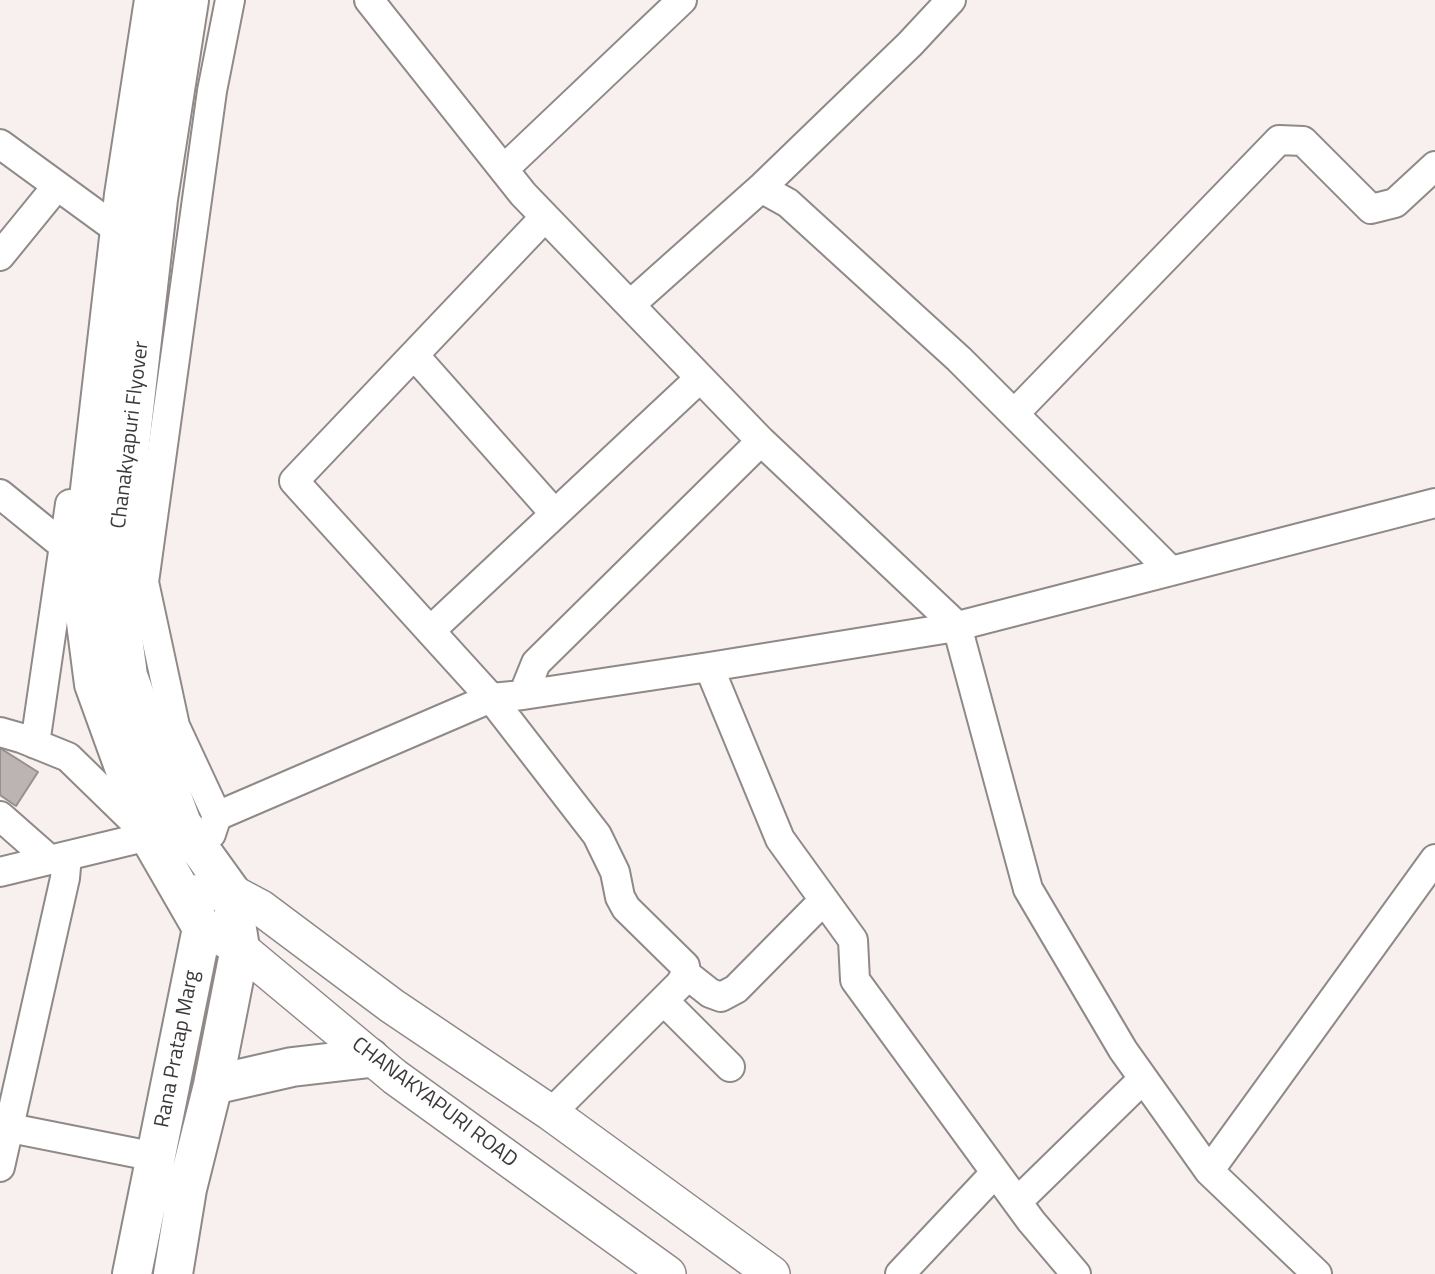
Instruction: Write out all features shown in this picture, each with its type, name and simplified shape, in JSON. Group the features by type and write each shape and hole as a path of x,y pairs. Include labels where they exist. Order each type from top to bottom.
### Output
{"main road":[{"name":"Chanakyapuri Flyover","path":"154,0 124,195 80,576 94,684 126,773 183,825 204,855"},
{"name":"Chanakyapuri Flyover","path":"183,825 128,676 115,576 158,199 189,0"},
{"path":"183,825 182,893 202,928"},
{"name":"Rana Pratap Marg","path":"173,1274 187,1189 213,1086 240,948 231,892 204,855"},
{"name":"Rana Pratap Marg","path":"132,1274 202,928"},
{"path":"213,1086 292,1068 370,1058"}],"street":[{"path":"35,744 138,0"},
{"path":"183,825 175,726 144,582 212,91 230,0"},
{"path":"369,0 545,217 761,441 957,626 1028,889 1123,1050 1209,1171 1317,1274"},
{"path":"504,169 682,0"},
{"path":"631,304 761,188 910,44 951,0"},
{"path":"1014,414 1279,140 1303,141 1371,209 1395,203 1435,166"},
{"path":"0,144 107,222"},
{"path":"0,256 57,186"},
{"path":"761,188 788,202 958,359 1171,571"},
{"path":"545,217 294,481 491,698 597,835 615,872 620,897 626,908 685,966 686,974 680,984 551,1113"},
{"path":"414,355 555,514"},
{"path":"430,631 700,378"},
{"path":"523,695 536,663 761,441"},
{"path":"0,494 64,546"},
{"path":"0,872 183,825 491,698 709,667 957,626 1435,503"},
{"path":"709,667 779,839 853,940 855,980 1017,1202 1076,1274"},
{"path":"0,732 68,757 183,825"},
{"path":"0,816 58,858 65,878 5,1127 0,1167"},
{"path":"1209,1171 1435,859"},
{"path":"182,893 231,892 261,908 392,1006 551,1113 772,1274"},
{"path":"686,974 710,993 721,997 736,989 824,900"},
{"name":"CHANAKYAPURI ROAD","path":"202,928 240,948 370,1058 668,1274"},
{"path":"664,1001 730,1067"},
{"path":"1017,1202 1143,1079"},
{"path":"5,1127 156,1157"},
{"path":"900,1274 995,1172"}],"building":[{"path":"0,748 38,772 16,806 0,795"}]}
